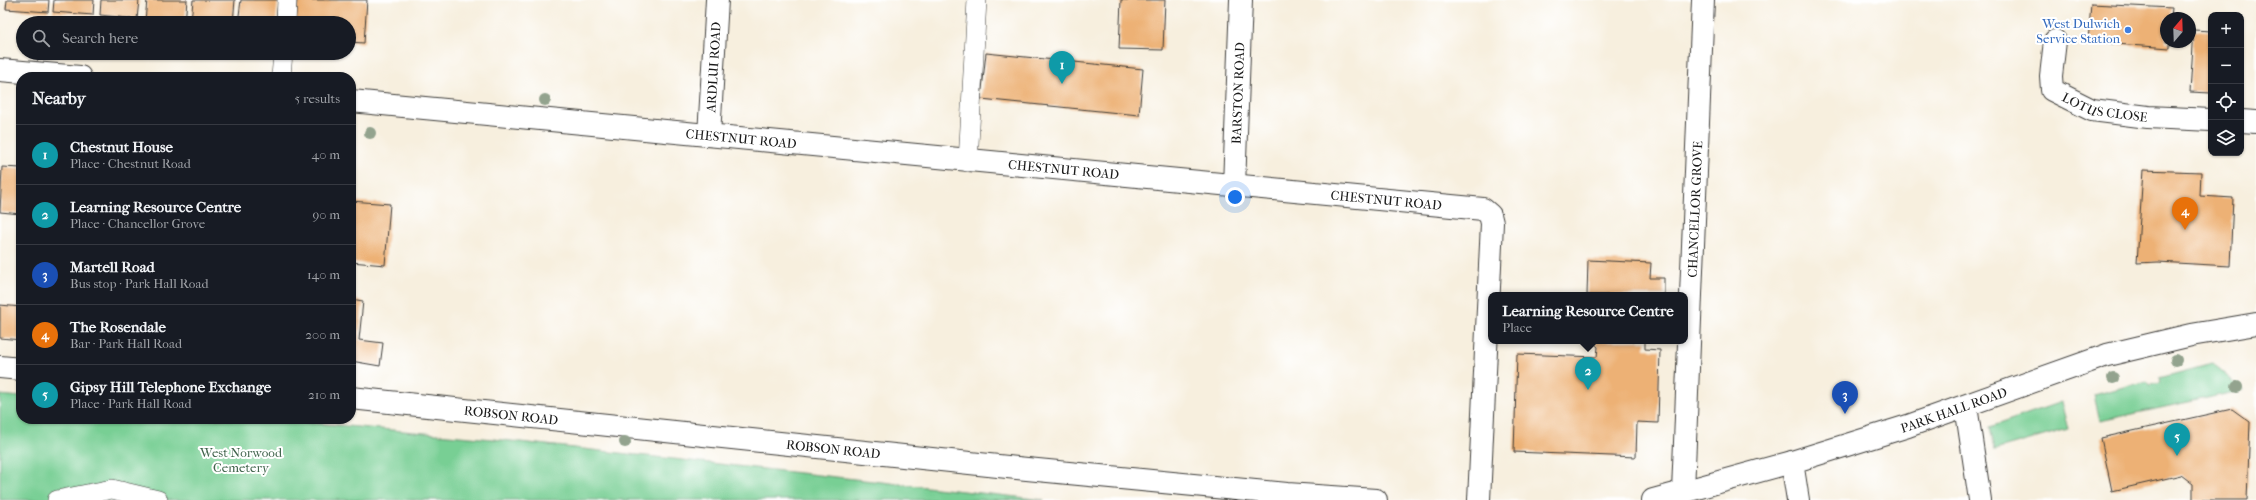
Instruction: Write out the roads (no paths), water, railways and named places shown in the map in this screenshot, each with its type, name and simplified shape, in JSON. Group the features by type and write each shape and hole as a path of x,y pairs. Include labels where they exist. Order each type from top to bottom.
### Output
{"street":[{"name":"ARDLUI ROAD","path":"709,135 717,0"},
{"name":"BARSTON ROAD","path":"1234,186 1241,0"},
{"name":"CHANCELLOR GROVE","path":"1683,491 1703,0"},
{"name":"LOTUS CLOSE","path":"2055,41 2051,76 2052,90 2092,110 2148,117 2208,120"},
{"path":"0,70 23,72"},
{"name":"CHESTNUT ROAD","path":"356,101 709,135 968,162 1483,209 1490,215 1492,223 1489,292"},
{"path":"2244,122 2256,122"},
{"name":"CHESTNUT ROAD","path":"1479,500 1488,308"},
{"name":"PARK HALL ROAD","path":"1652,500 1792,462 1908,426 2107,355 2191,335 2256,324"},
{"path":"0,367 16,369"},
{"name":"ROBSON ROAD","path":"356,399 1027,470 1376,500"},
{"path":"1966,406 1980,500"},
{"path":"1792,462 1798,500"}],"lane":[{"path":"286,16 287,0"},
{"path":"968,162 977,0"},
{"path":"281,72 282,60"},
{"path":"57,500 112,489 158,500"}],"place":[{"name":"West Dulwich Service Station","path":"2128,30"},
{"name":"Chestnut House","path":"1062,84"},
{"name":"The Rosendale","path":"2185,230"},
{"name":"Learning Resource Centre","path":"1588,390"},
{"name":"Martell Road","path":"1845,414"},
{"name":"Gipsy Hill Telephone Exchange","path":"2177,456"}],"park label":[{"name":"West Norwood Cemetery","path":"241,460"}]}
